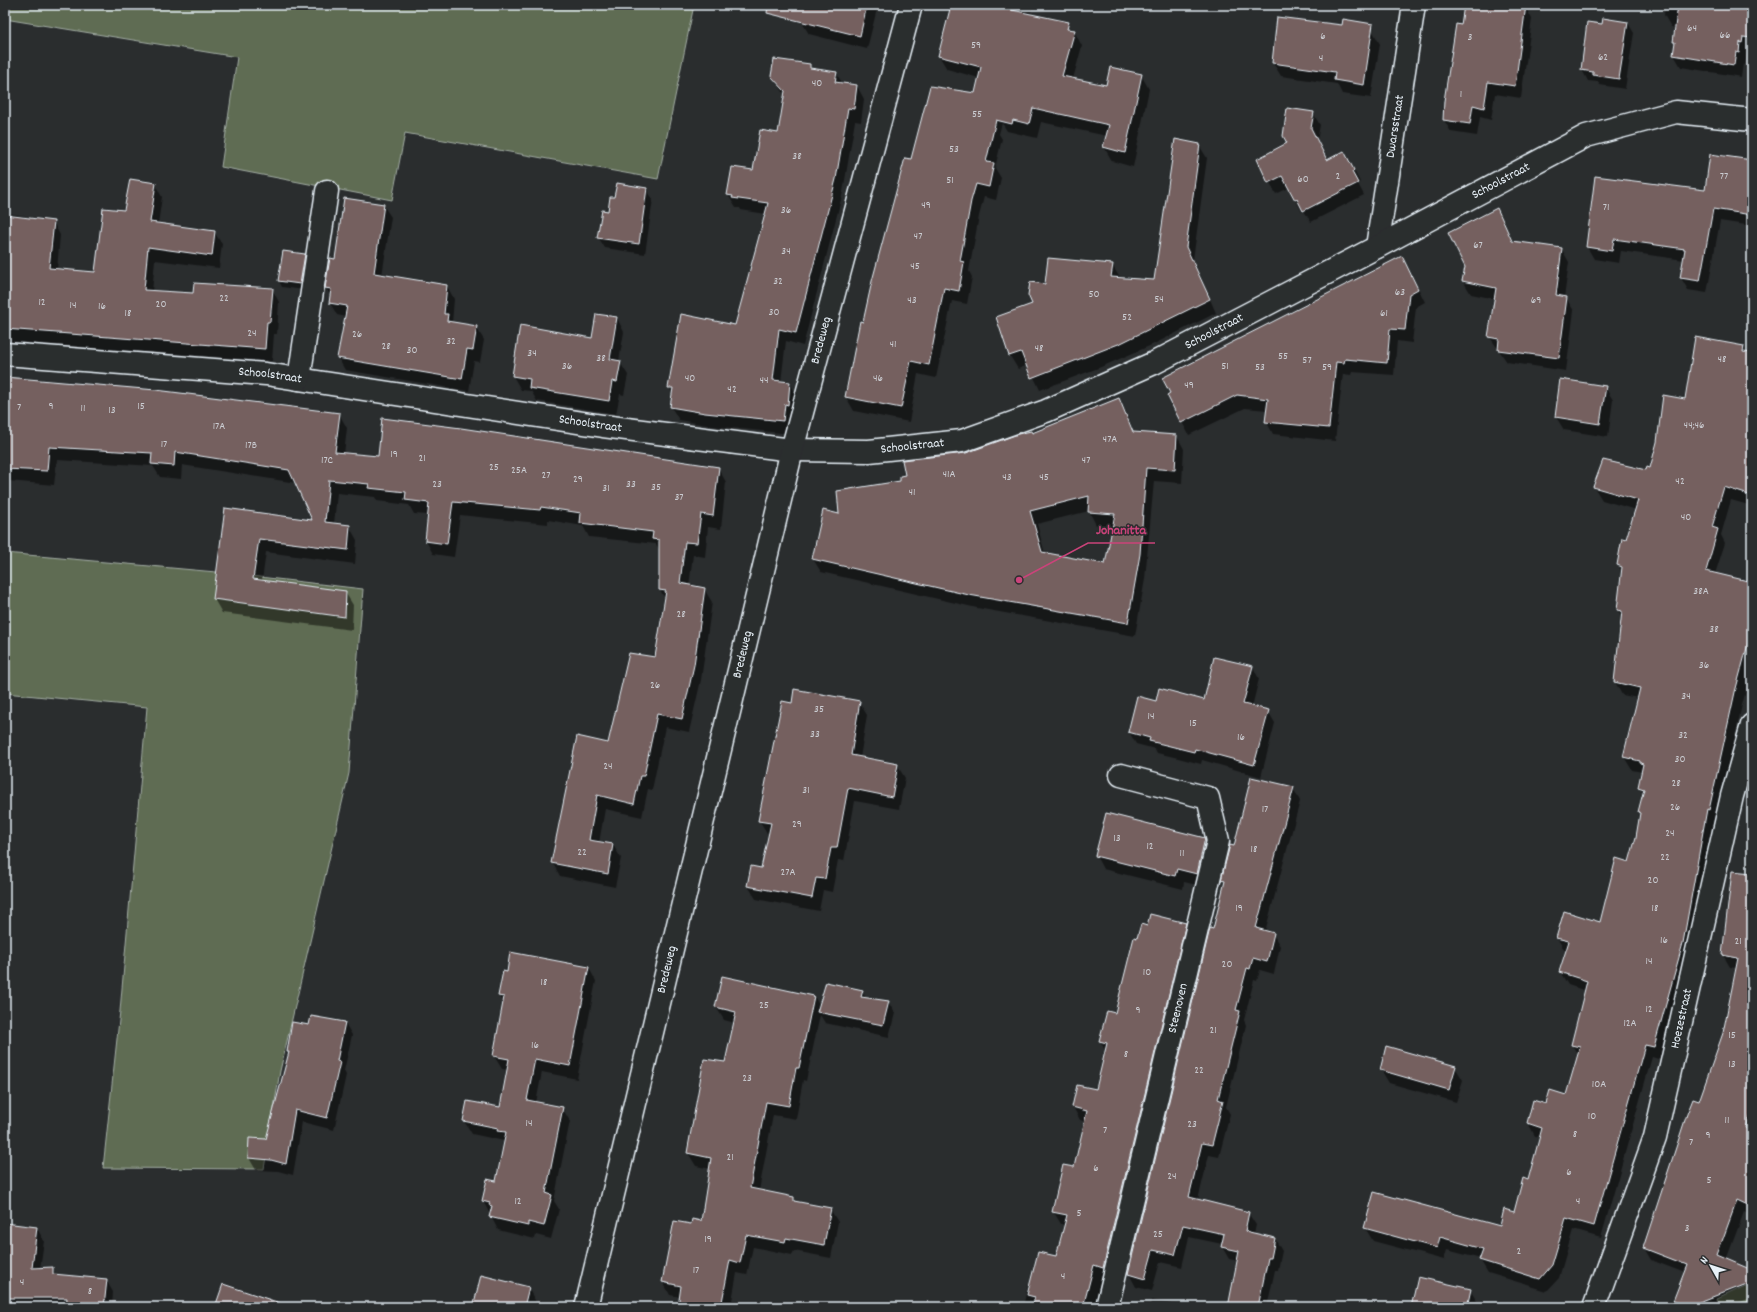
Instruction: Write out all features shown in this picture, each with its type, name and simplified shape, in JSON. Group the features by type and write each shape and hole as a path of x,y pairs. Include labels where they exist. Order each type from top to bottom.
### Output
{"street":[{"name":"Bredeweg","path":"586,1307 792,450 911,5"},
{"name":"Dwarsstraat","path":"1377,247 1414,5"},
{"name":"Schoolstraat","path":"5,354 266,374 603,426 792,450 868,452 962,441 1046,411 1154,363 1586,136 1676,112 1752,120"},
{"path":"299,379 327,191"},
{"name":"Hoezestraat","path":"1594,1307 1655,1137 1732,796 1752,725"},
{"name":"Steenoven","path":"1107,1307 1218,841 1208,798 1121,775"}],"green space":[{"path":"5,5 694,5 658,179 405,133 392,200 221,167 237,57 5,19"},
{"path":"5,553 216,572 363,589 349,773 280,1071 264,1169 103,1168 120,1011 147,707 5,693"},
{"path":"1752,1283 1752,1307 1721,1307 1717,1299"}],"building":[{"path":"768,5 867,5 860,36 767,13"},
{"path":"951,5 1014,5 1012,10 1069,22 1067,29 1075,30 1062,76 1106,85 1110,67 1142,74 1125,153 1103,147 1109,125 1033,108 1029,124 1013,120 1012,124 996,120 986,162 994,163 989,187 976,184 971,201 960,261 964,262 959,291 944,288 929,365 911,361 901,408 845,397 860,321 863,322 872,281 905,158 911,159 930,86 975,93 981,67 938,56"},
{"path":"1464,5 1526,5 1515,86 1488,82 1484,108 1473,105 1470,124 1443,120 1444,101 1456,24 1461,25"},
{"path":"1678,5 1752,5 1752,38 1743,37 1742,43 1740,42 1739,53 1736,52 1734,65 1673,55 1675,42 1673,42"},
{"path":"1277,17 1342,25 1343,19 1373,24 1364,85 1334,80 1335,72 1272,63"},
{"path":"1603,18 1628,22 1619,79 1593,75 1593,72 1581,70 1587,22 1602,24"},
{"path":"774,59 810,64 810,68 837,72 835,82 857,85 854,109 848,108 836,179 796,333 779,329 773,380 790,382 788,405 785,404 783,421 705,413 670,407 673,388 668,388 681,314 735,325 768,203 732,198 733,196 727,195 732,167 753,170 760,130 778,133 785,91 771,76"},
{"path":"1287,108 1314,112 1311,128 1327,160 1344,151 1354,170 1352,172 1358,183 1303,211 1297,199 1295,200 1282,176 1268,183 1257,159 1287,143 1283,136"},
{"path":"1175,139 1200,144 1186,247 1210,299 1121,343 1031,378 1021,352 1009,356 996,317 1032,304 1028,295 1030,282 1045,284 1048,258 1113,264 1111,277 1154,280"},
{"path":"1710,154 1752,160 1752,215 1713,209 1700,281 1680,278 1685,249 1614,239 1612,251 1586,247 1595,176 1705,190"},
{"path":"130,179 156,183 150,222 215,231 212,256 148,247 144,290 193,293 194,283 273,288 270,322 267,322 265,349 5,329 5,215 54,221 49,268 95,272 103,208 124,210"},
{"path":"617,183 647,188 639,244 597,238 602,210 608,211 610,197 614,197"},
{"path":"344,198 384,204 374,273 447,285 444,314 448,314 447,321 477,326 473,350 467,349 462,379 337,358 347,306 329,303 331,289 325,288 330,258 335,259"},
{"path":"1497,208 1512,241 1562,248 1556,295 1567,297 1559,358 1498,350 1499,339 1488,337 1496,288 1462,281 1465,267 1448,233"},
{"path":"283,251 305,254 300,284 278,281"},
{"path":"1402,256 1418,289 1409,294 1405,330 1390,329 1387,363 1345,359 1344,363 1336,362 1329,428 1265,422 1268,399 1237,395 1181,423 1167,395 1170,393 1162,378"},
{"path":"596,314 617,317 610,359 621,361 617,382 612,381 609,401 529,388 530,379 512,376 520,325 592,338"},
{"path":"1695,337 1744,346 1743,352 1752,353 1752,404 1748,432 1752,433 1752,496 1724,487 1712,527 1718,529 1706,571 1752,582 1752,629 1735,692 1709,810 1707,809 1683,943 1654,1047 1645,1045 1594,1226 1566,1218 1552,1265 1540,1279 1479,1260 1483,1249 1440,1237 1437,1248 1364,1228 1374,1192 1500,1226 1504,1209 1514,1212 1523,1178 1528,1180 1542,1128 1527,1123 1533,1100 1546,1104 1550,1090 1566,1095 1580,1047 1571,1045 1587,981 1559,972 1569,941 1556,938 1564,911 1600,922 1616,858 1629,862 1636,837 1640,813 1638,812 1644,789 1638,787 1643,764 1640,763 1640,761 1623,757 1640,688 1614,682 1622,611 1617,610 1622,567 1617,565 1622,538 1626,539 1638,500 1593,487 1603,460 1646,470 1647,467 1650,468 1657,442 1663,395 1685,399"},
{"path":"5,377 156,390 340,413 335,452 378,456 382,418 461,428 719,467 713,516 701,514 697,543 685,542 680,583 705,588 694,665 682,719 657,714 644,776 640,776 634,804 597,795 589,840 613,844 608,874 551,863 577,736 608,743 629,653 655,657 666,591 659,590 659,540 652,539 653,532 580,523 581,513 541,507 540,510 453,502 447,544 425,541 429,503 405,500 406,492 368,488 369,484 329,480 325,522 350,525 348,550 259,539 253,579 346,591 345,617 213,599 225,508 312,520 289,470 175,452 174,466 151,464 152,453 49,447 47,471 5,469"},
{"path":"1560,379 1606,386 1600,424 1555,417"},
{"path":"1119,398 1133,432 1177,435 1175,470 1146,468 1140,554 1128,623 969,595 812,559 823,510 839,514 837,491 900,481 900,476 905,475 902,460 966,453 1018,434 1031,431 1032,433","holes":["1089,496 1088,512 1115,514 1105,564 1042,552 1030,511"]},
{"path":"1214,657 1253,666 1243,704 1269,710 1254,765 1195,749 1194,752 1149,741 1150,738 1128,732 1137,696 1156,701 1159,688 1204,700"},
{"path":"794,689 860,701 851,755 898,764 892,797 848,788 837,848 831,848 825,879 816,878 812,898 747,886 751,866 761,868 771,823 758,821 782,701 792,703"},
{"path":"1251,777 1294,787 1256,928 1274,933 1267,962 1253,958 1250,969 1247,968 1236,1010 1240,1011 1218,1099 1223,1101 1212,1145 1202,1143 1189,1197 1249,1212 1245,1231 1275,1238 1271,1258 1268,1258 1258,1307 1228,1307 1239,1251 1221,1247 1224,1234 1183,1225 1175,1255 1153,1250 1145,1279 1128,1274 1210,928 1213,929 1225,881 1221,880 1230,845 1234,846"},
{"path":"1106,813 1205,838 1197,874 1177,869 1175,876 1095,856"},
{"path":"1732,871 1752,873 1752,1110 1746,1128 1752,1130 1752,1207 1737,1200 1717,1255 1752,1270 1752,1282 1690,1306 1686,1306 1673,1301 1687,1265 1643,1248 1687,1114 1693,1099 1699,1101 1723,1033 1738,958 1722,955"},
{"path":"1150,914 1186,923 1103,1268 1094,1265 1083,1307 1032,1307 1035,1297 1027,1295 1038,1252 1056,1256 1067,1215 1052,1212 1063,1165 1074,1167 1087,1111 1072,1107 1077,1085 1096,1089 1107,1043 1099,1041 1107,1011 1115,1013 1134,937 1137,938 1141,924 1147,926"},
{"path":"510,952 589,967 570,1066 535,1059 527,1100 563,1107 546,1193 552,1195 544,1226 528,1222 528,1226 489,1217 492,1206 489,1205 490,1203 482,1201 487,1179 496,1181 506,1132 497,1131 498,1128 463,1121 467,1101 500,1107 509,1059 493,1056 504,997 498,996 503,971 507,972"},
{"path":"722,976 814,996 799,1068 796,1068 789,1106 766,1102 750,1188 794,1197 794,1201 831,1208 824,1245 786,1238 785,1242 746,1235 740,1263 730,1260 721,1307 678,1307 681,1286 662,1282 674,1221 691,1224 692,1219 701,1221 711,1158 687,1153 704,1059 725,1062 736,1012 715,1007"},
{"path":"826,982 863,990 861,997 889,1001 883,1025 817,1012"},
{"path":"311,1016 345,1022 337,1061 340,1062 327,1118 295,1110 286,1164 271,1160 248,1158 249,1138 266,1139 289,1052 287,1052 292,1022 309,1025"},
{"path":"1386,1046 1456,1066 1449,1090 1380,1070"},
{"path":"5,1223 37,1227 32,1268 53,1267 53,1274 107,1279 104,1307 66,1307 67,1298 5,1298"},
{"path":"481,1275 529,1287 524,1307 473,1307"},
{"path":"1418,1277 1471,1289 1467,1307 1411,1307"},
{"path":"223,1284 280,1303 280,1307 215,1307"}],"place":[{"name":"Johanitta","path":"1019,580"}]}
